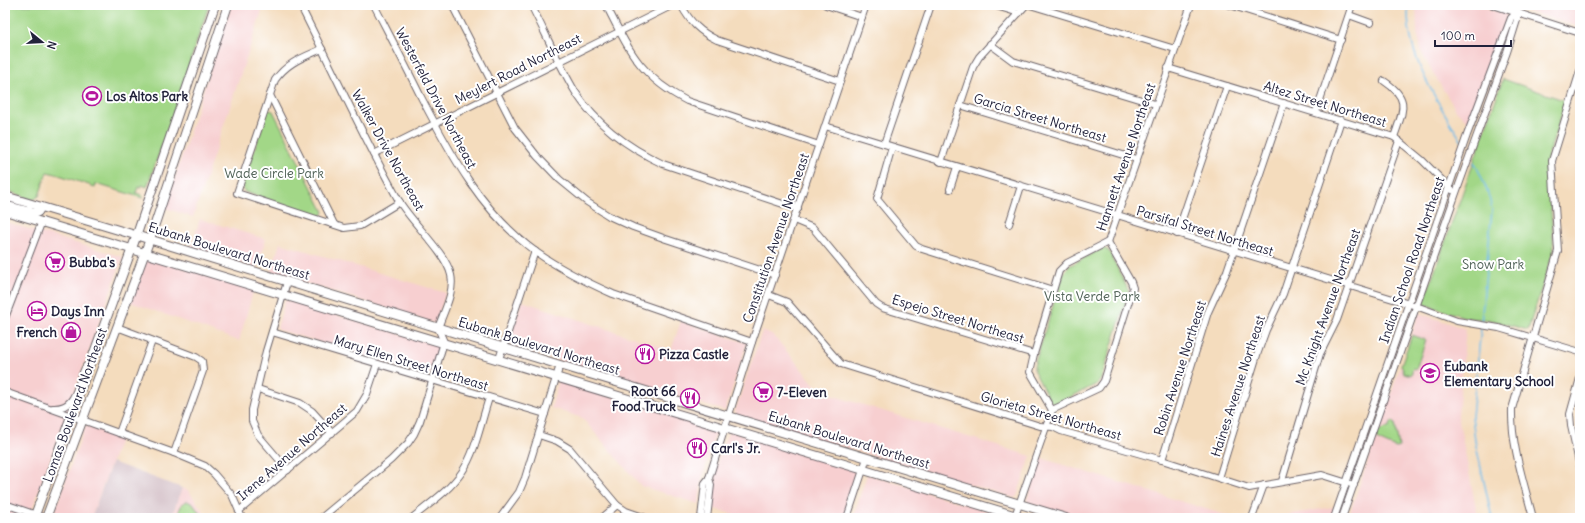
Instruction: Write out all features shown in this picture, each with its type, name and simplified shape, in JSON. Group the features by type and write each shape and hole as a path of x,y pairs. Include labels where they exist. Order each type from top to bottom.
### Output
{"main road":[{"name":"Lomas Boulevard Northeast","path":"34,516 72,416 132,248 158,169 188,88 215,5"},
{"name":"Lomas Boulevard Northeast","path":"45,518 150,239 228,5"},
{"path":"186,132 179,127 188,100 188,88"},
{"name":"Eubank Boulevard Northeast","path":"5,196 1066,518"},
{"path":"5,206 35,213 38,212 41,207"},
{"name":"Eubank Boulevard Northeast","path":"5,211 444,342 1019,517"},
{"path":"359,317 363,305"},
{"path":"666,410 670,398"},
{"path":"801,450 804,439"},
{"path":"931,490 935,478"}],"street":[{"name":"Walker Drive Northeast","path":"300,5 374,154 400,202 446,261 452,276 451,291 438,328"},
{"name":"Westerfeld Drive Northeast","path":"374,5 460,170 477,193 511,231 535,251 568,272 613,294 752,342"},
{"path":"452,5 515,128 537,156 558,179 587,202 609,216 633,227 666,240 775,275"},
{"path":"531,5 576,93 598,120 622,141 643,154 675,168 798,209"},
{"path":"606,5 619,31 643,70 670,93 687,101 819,145"},
{"name":"Meylert Road Northeast","path":"374,154 673,5"},
{"path":"681,5 696,27 705,34 717,40 840,81"},
{"path":"826,5 862,17"},
{"name":"Constitution Avenue Northeast","path":"701,518 705,484 709,478 752,342 866,5"},
{"path":"884,144 931,5"},
{"path":"993,5 1019,13"},
{"path":"941,162 973,67 990,44 1026,5"},
{"path":"1030,5 1175,49"},
{"name":"Hannett Avenue Northeast","path":"1052,410 1030,372 1034,354 1054,290 1062,267 1108,242 1190,5"},
{"path":"1230,5 1341,40"},
{"path":"1316,112 1352,5"},
{"path":"1493,5 1580,33"},
{"name":"Indian School Road Northeast","path":"1334,518 1449,188 1511,18 1517,12 1520,5"},
{"name":"Indian School Road Northeast","path":"1342,518 1456,192 1507,52 1518,20 1517,12"},
{"path":"1349,15 1371,23"},
{"path":"990,44 1013,61 1155,104"},
{"path":"322,48 290,64 283,69 275,80 237,193 344,228 360,226 400,202"},
{"name":"Altez Street Northeast","path":"1168,68 1316,112 1397,139 1422,160 1449,188 1456,192"},
{"path":"1533,518 1514,440 1512,409 1558,251 1552,161 1580,71"},
{"name":"Mc Knight Avenue Northeast","path":"1282,481 1320,354 1337,320 1397,139 1403,101 1394,88 1384,81"},
{"path":"1177,234 1227,86"},
{"path":"270,95 334,224"},
{"name":"Robin Avenue Northeast","path":"1162,460 1208,312 1227,271 1284,103"},
{"name":"Garcia Street Northeast","path":"960,105 1136,159"},
{"name":"Haines Avenue Northeast","path":"1219,478 1264,336 1283,294 1341,120"},
{"name":"Parsifal Street Northeast","path":"826,126 1416,306 1457,321 1499,328 1580,352"},
{"path":"892,147 877,199 916,246 1054,290"},
{"path":"950,189 958,166"},
{"path":"1009,224 1021,186"},
{"name":"Espejo Street Northeast","path":"794,220 813,228 876,304 882,308 1034,354"},
{"path":"5,318 42,221"},
{"path":"1019,517 1019,504 1052,410 1099,388 1104,381 1133,288 1108,242"},
{"path":"499,359 535,251"},
{"path":"287,282 266,351 252,410 252,420 258,435 288,470"},
{"name":"Glorieta Street Northeast","path":"768,294 787,302 841,364 1040,426 1046,426 1162,460 1249,488 1322,475 1354,485"},
{"path":"117,327 196,357 203,363 203,371 174,453"},
{"path":"321,518 391,460 408,443 420,421 444,342 438,328"},
{"name":"Mary Ellen Street Northeast","path":"272,332 545,414"},
{"path":"119,433 152,340"},
{"path":"46,407 60,408 69,403 74,395 83,372 93,357"},
{"name":"Irene Avenue Northeast","path":"239,511 350,418 363,402 372,383 377,364"},
{"path":"500,518 519,492 525,478 560,365"},
{"path":"1580,378 1570,414 1571,426 1580,467"},
{"path":"258,389 300,403 312,411 332,433"},
{"path":"5,392 174,453 205,466 232,495 242,518"},
{"path":"412,518 445,491 461,472 471,454 488,398"},
{"path":"539,435 557,441 570,449 617,505 626,511 646,518"},
{"path":"847,518 867,458"},
{"name":"Constitution Avenue Northeast","path":"707,518 711,485 709,478"},
{"path":"1252,518 1264,485"},
{"path":"5,504 34,516 45,518"},
{"path":"602,518 617,505"}],"shaded area":[{"path":"231,5 264,5 193,217 165,208"},
{"path":"1416,5 1477,5 1506,14 1507,18 1469,123 1456,110 1422,53 1417,32"},
{"path":"1527,5 1580,5 1580,27 1528,12 1526,9"},
{"path":"200,219 266,239 256,268 191,248"},
{"path":"5,222 123,257 29,518 5,518"},
{"path":"280,243 446,293 436,321 433,323 271,272"},
{"path":"147,258 254,289 239,341 130,302"},
{"path":"287,300 438,345 440,347 431,374 428,376 279,330 277,328 285,301"},
{"path":"522,301 671,350 681,321 747,343 725,411 512,346 509,339"},
{"name":"Eubank Elementary School","path":"1419,313 1466,329 1458,416 1478,518 1348,518"},
{"path":"762,331 774,336 821,392 1031,456 1017,496 1014,498 737,415 735,411"},
{"path":"559,380 717,428 702,479 699,504 641,486 582,418 551,408"},
{"path":"87,425 121,437 91,518 52,518 85,427"},
{"path":"731,431 860,471 845,518 746,518 711,508 713,482 718,459 727,435"},
{"path":"1041,458 1235,518 1079,518 1029,503 1027,499"},
{"path":"112,462 182,488 171,518 91,518"},
{"path":"867,474 1011,518 853,518"},
{"path":"182,488 188,490 208,518 171,518"},
{"path":"1332,507 1334,508 1330,518 1270,518"}],"green space":[{"name":"Los Altos Park","path":"5,5 209,5 147,187 142,185 141,187 138,187 136,193 142,195 143,198 96,184 95,187 47,172 39,196 33,200 5,190"},
{"name":"Snow Park","path":"1503,79 1566,101 1547,159 1554,250 1528,330 1491,320 1468,318 1423,304"},
{"name":"Wade Circle Park","path":"270,110 273,111 324,212 321,217 245,192 243,189 242,185 267,112"},
{"name":"Vista Verde Park","path":"1103,248 1109,251 1129,292 1101,379 1097,384 1058,403 1053,403 1050,401 1034,371 1034,366 1063,274 1069,266"},
{"path":"1412,335 1426,340 1416,369 1413,368 1411,375 1404,373 1401,365"},
{"path":"1392,421 1395,423 1399,447 1396,448 1376,438 1378,432 1390,426"},
{"path":"187,501 193,504 203,518 176,518 182,504"}],"waterway":[{"path":"1408,5 1409,24 1417,59 1432,92 1461,140"},
{"path":"1474,162 1485,185 1492,210 1481,324"},
{"path":"1481,328 1472,416 1475,441 1492,518"}],"place":[{"name":"Los Altos Park","path":"92,96"},
{"name":"Bubba's","path":"55,262"},
{"name":"Days Inn","path":"37,311"},
{"name":"French","path":"71,332"},
{"name":"Pizza Castle","path":"645,354"},
{"name":"Eubank Elementary School","path":"1430,373"},
{"name":"7-Eleven","path":"763,392"},
{"name":"Root 66 Food Truck","path":"690,398"},
{"name":"Carl's Jr.","path":"697,448"}]}
